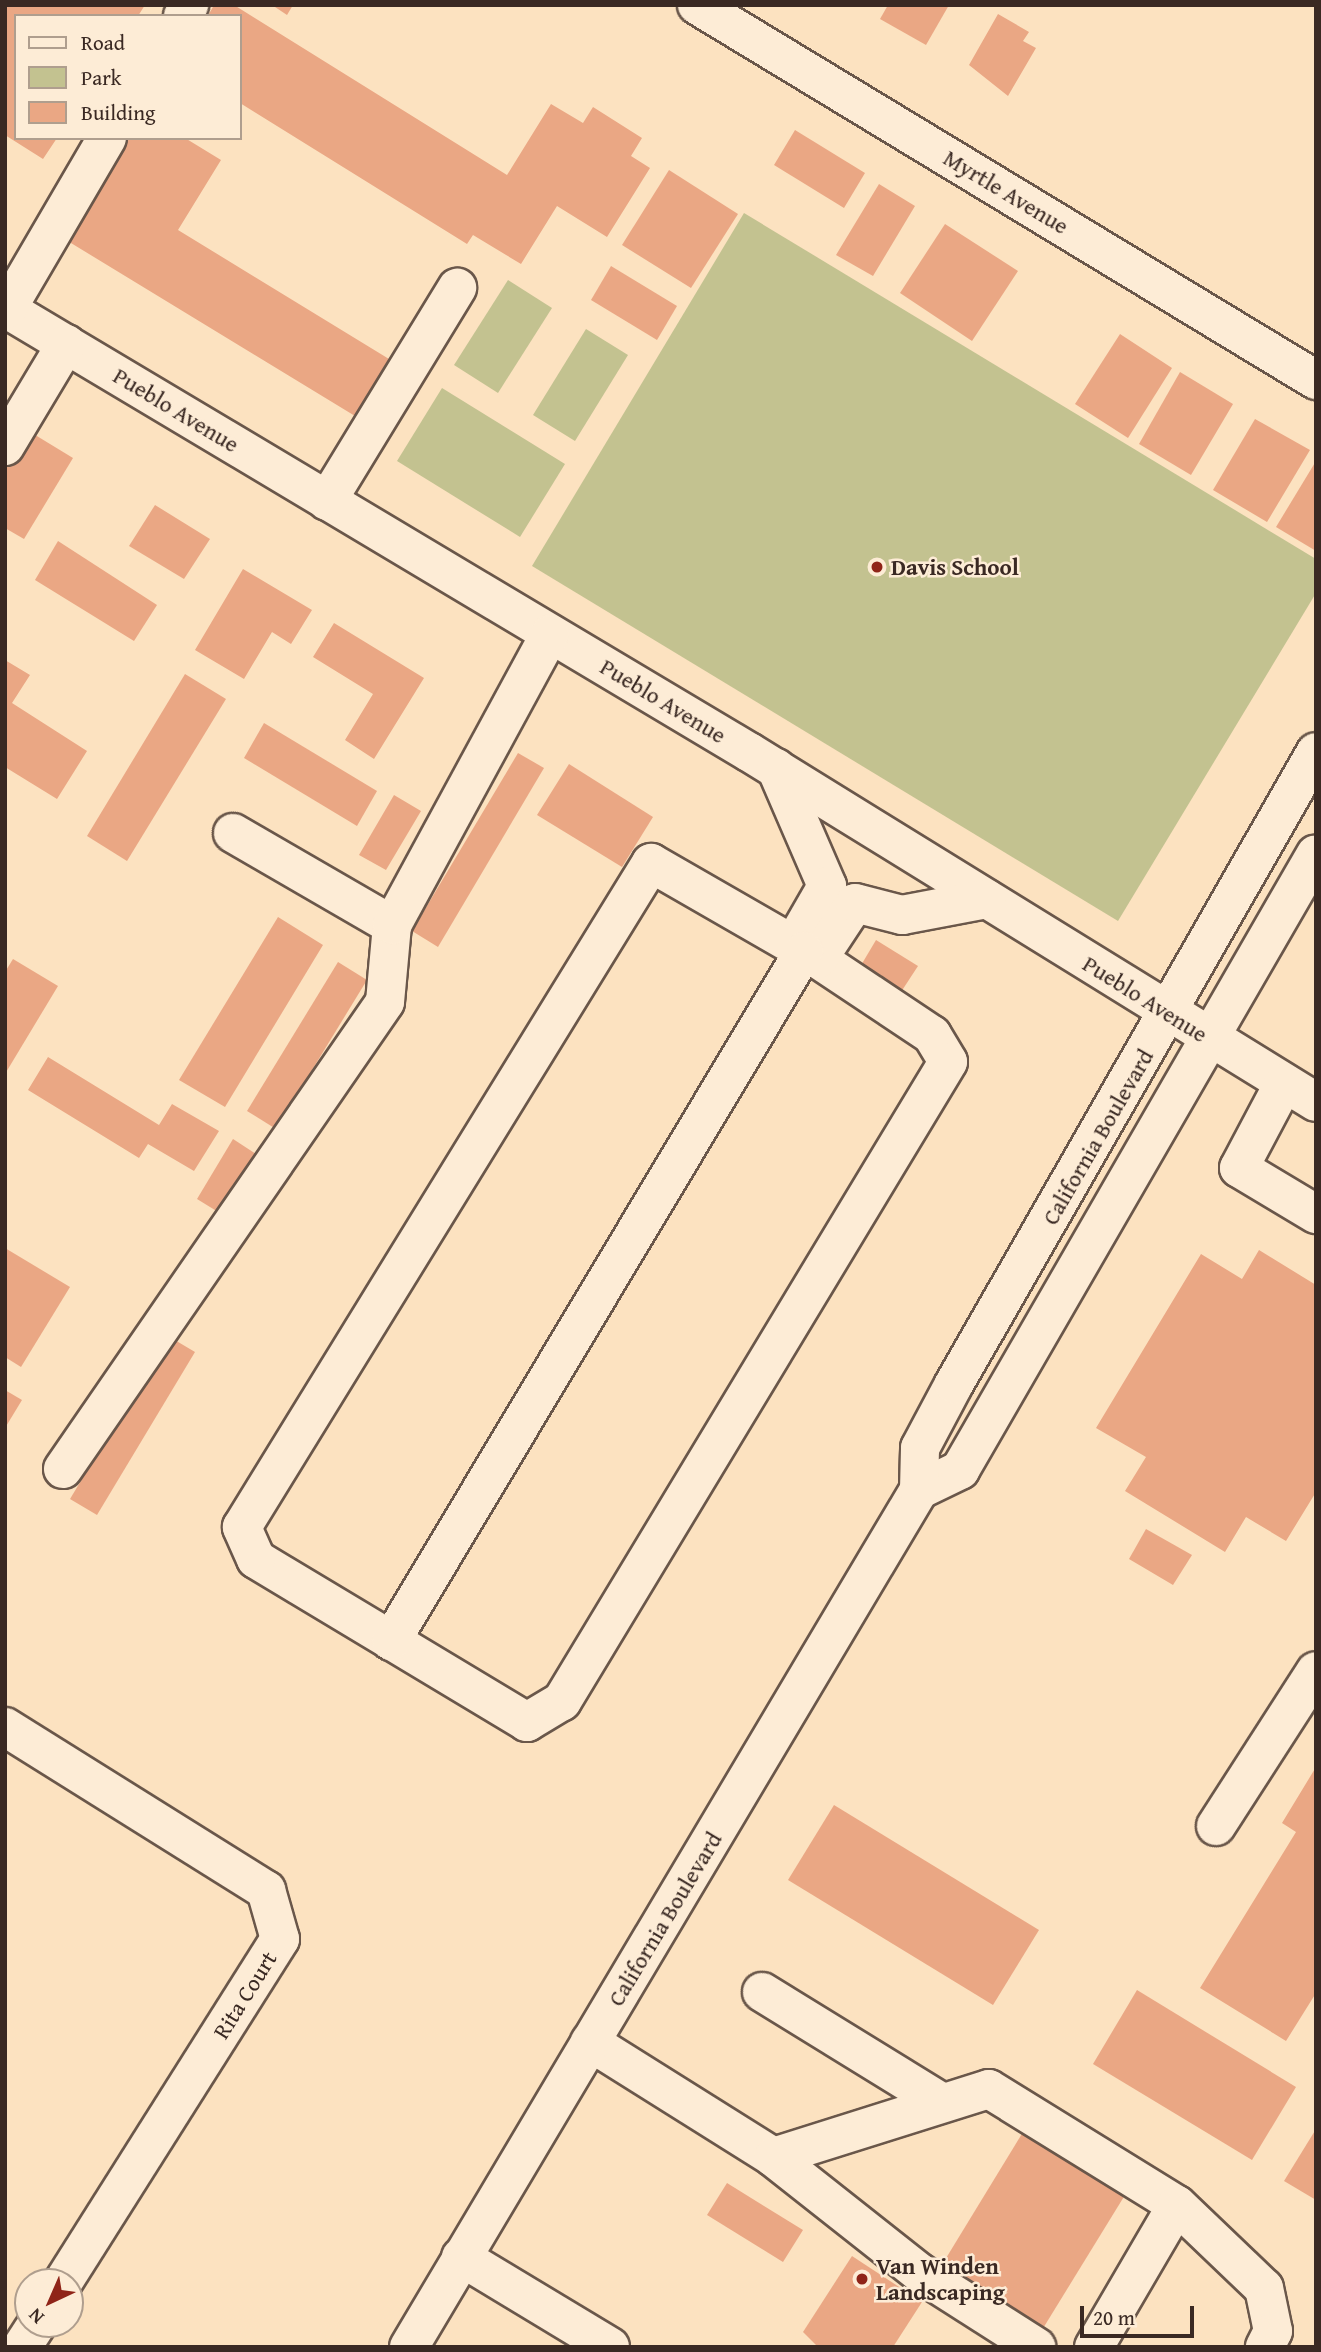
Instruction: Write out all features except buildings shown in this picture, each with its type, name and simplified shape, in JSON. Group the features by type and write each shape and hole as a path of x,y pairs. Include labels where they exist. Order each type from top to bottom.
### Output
{"street":[{"name":"Myrtle Avenue","path":"696,5 1314,374"},
{"path":"6,308 106,140"},
{"path":"327,500 457,288"},
{"name":"Pueblo Avenue","path":"6,308 776,768 1211,1041 1300,1093"},
{"path":"5,446 66,344"},
{"path":"63,1469 385,1002 392,925 550,634"},
{"name":"California Boulevard","path":"409,2347 919,1490 920,1448 1170,1013 1316,752"},
{"path":"391,1641 805,952 827,886 776,768"},
{"path":"233,834 392,925"},
{"name":"California Boulevard","path":"919,1490 960,1470 1211,1041 1316,855"},
{"path":"651,863 805,952 932,1035 948,1062 562,1701 527,1722 256,1559 242,1527 651,863"},
{"path":"805,952 855,903 902,915 987,900"},
{"path":"1300,1093 1239,1168 1316,1214"},
{"path":"1216,1826 1316,1671"},
{"name":"Rita Court","path":"5,1727 266,1890 280,1939 72,2268"},
{"path":"762,1992 939,2101"},
{"path":"590,2042 773,2157 920,2273 1036,2347"},
{"path":"773,2157 939,2101 989,2089 1177,2205 1264,2288 1273,2331 1265,2347"},
{"path":"1094,2347 1177,2205"},
{"path":"461,2257 610,2347"}],"green space":[{"path":"744,213 1316,559 1316,593 1118,921 532,566"},
{"path":"508,280 552,308 498,393 454,365"},
{"path":"586,329 628,355 575,441 533,415"},
{"path":"442,388 565,464 520,537 397,461"}],"place":[{"name":"Davis School","path":"877,567"},
{"name":"Van Winden Landscaping","path":"862,2279"}]}
